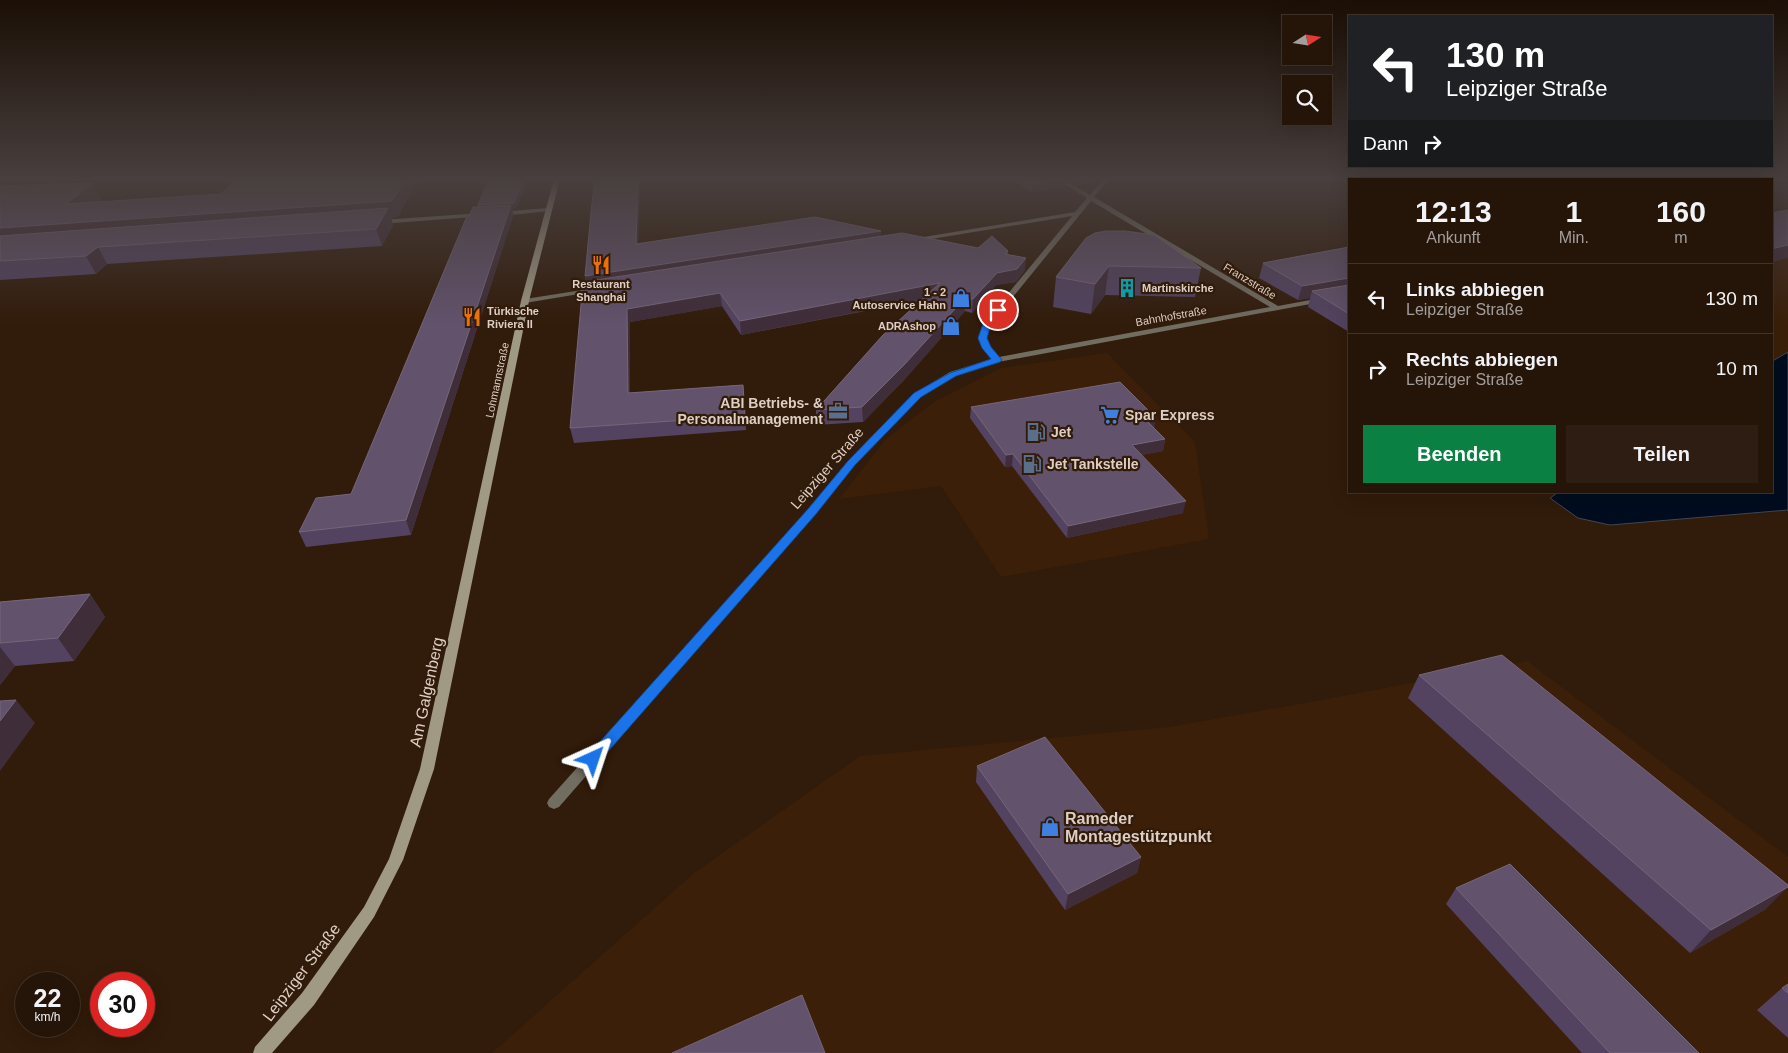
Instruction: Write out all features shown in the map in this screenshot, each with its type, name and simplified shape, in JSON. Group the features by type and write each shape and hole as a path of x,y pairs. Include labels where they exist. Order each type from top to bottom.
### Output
{"main road":[{"name":"Lohmannstraße","path":"489,470 525,301 543,228"},
{"name":"Am Galgenberg","path":"369,912 396,860 427,769 489,470"},
{"name":"Leipziger Straße","path":"261,1053 308,999 369,912"}],"street":[{"path":"908,241 988,228"},
{"path":"997,360 986,348 982,338 987,324 1064,228"},
{"name":"Franzstraße","path":"1141,228 1276,308"},
{"path":"525,301 604,289"},
{"name":"Bahnhofstraße","path":"997,360 1330,298"},
{"name":"Leipziger Straße","path":"554,803 812,511 851,463 918,395 953,374 997,360"}],"shaded area":[{"path":"1773,228 1788,228 1788,355 1773,367"},
{"name":"Jet Tankstelle","path":"1107,353 1195,442 1209,539 1001,577 941,486 839,499 885,440 934,402 1001,368"},
{"path":"1527,661 1788,857 1788,1053 492,1053 694,873 860,756 1169,727"}],"water":[{"path":"1788,352 1788,510 1610,525 1578,518 1550,498 1557,493 1773,493 1773,361"}],"building":[{"path":"109,228 376,228 98,247 86,256 0,261 0,236"},
{"path":"462,228 503,228 406,520 299,532 316,498 351,494"},
{"path":"589,228 636,228 636,244 741,228 868,228 881,231 585,276"},
{"path":"1773,228 1788,228 1788,245 1773,249"},
{"path":"1125,231 1154,235 1201,268 1109,266 1095,284 1056,277 1086,238 1095,233"},
{"path":"902,233 978,248 992,236 1008,251 1005,254 1026,258 1017,269 997,273 973,299 965,298 904,365 862,407 816,410 883,335 940,283 740,321 720,293 627,309 628,393 743,385 745,416 570,428 583,282"},
{"path":"1348,247 1348,278 1302,286 1263,263"},
{"path":"1348,285 1348,313 1312,291"},
{"path":"1120,382 1156,418 1146,420 1165,439 1132,445 1186,501 1068,526 1013,454 1006,455 971,407"},
{"path":"90,594 58,638 0,643 0,602"},
{"path":"1502,655 1788,885 1788,887 1711,930 1419,675"},
{"path":"16,700 0,721 0,701"},
{"path":"1045,737 1141,857 1068,894 977,766"},
{"path":"1510,864 1699,1053 1610,1053 1456,888"},
{"path":"1788,984 1788,993 1782,988"},
{"path":"802,995 825,1053 672,1053"}],"place":[{"name":"Restaurant Shanghai","path":"601,265"},
{"name":"Martinskirche","path":"1127,288"},
{"name":"1 - 2 Autoservice Hahn","path":"961,298"},
{"name":"Türkische Riviera II","path":"472,317"},
{"name":"ADRAshop","path":"951,326"},
{"name":"ABI Betriebs- & Personalmanagement","path":"838,411"},
{"name":"Spar Express","path":"1110,415"},
{"name":"Jet","path":"1036,432"},
{"name":"Jet Tankstelle","path":"1032,464"},
{"name":"Rameder Montagestützpunkt","path":"1050,827"}],"route":[{"path":"593,759 812,511 851,463 918,395 953,374 997,360 986,348 982,338 987,324 998,310"}]}
